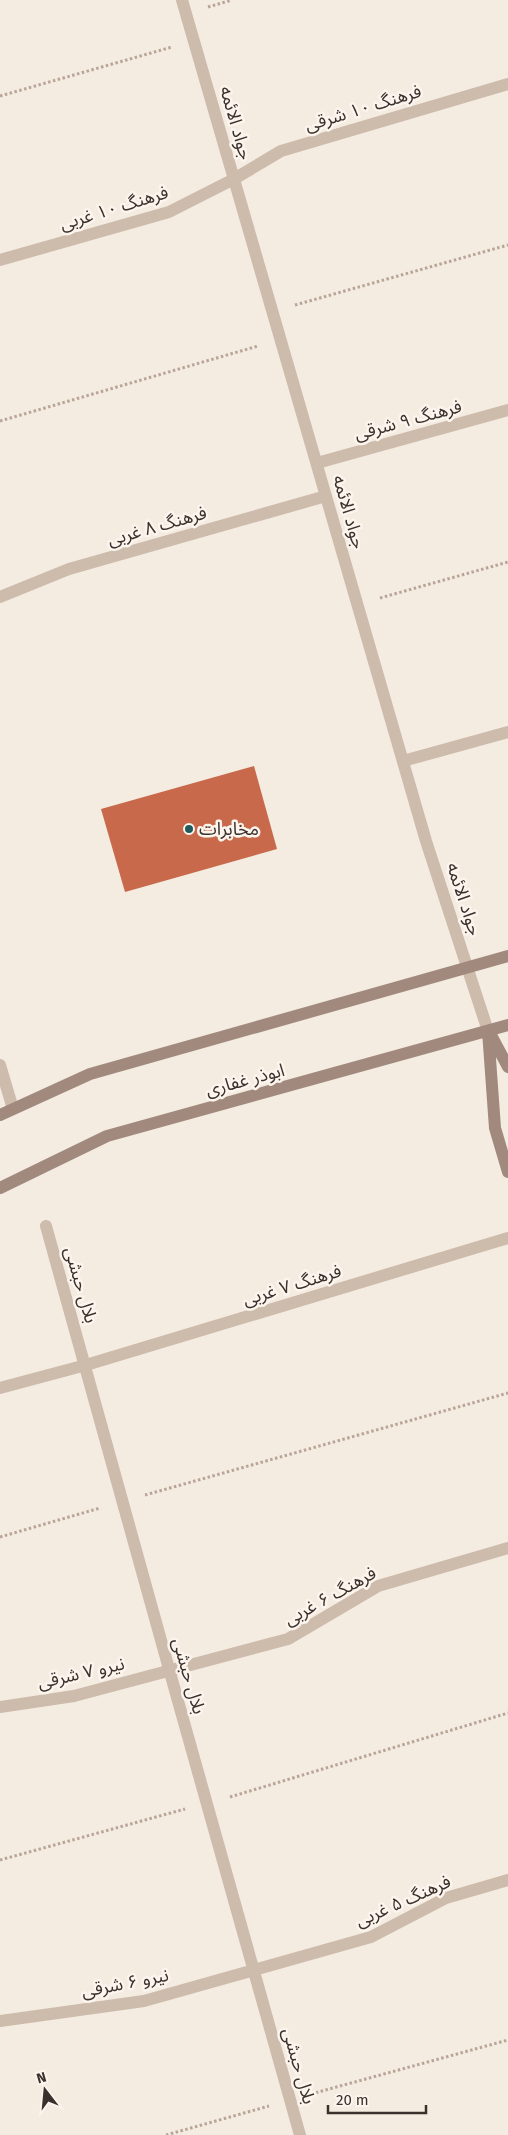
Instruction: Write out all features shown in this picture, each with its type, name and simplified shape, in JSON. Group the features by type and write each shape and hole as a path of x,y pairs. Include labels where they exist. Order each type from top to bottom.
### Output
{"street":[{"name":"جواد الائمه","path":"182,0 426,841 488,1031 508,1067"},
{"name":"فرهنگ ۱۰ شرقی","path":"234,179 281,151 508,84"},
{"name":"فرهنگ ۱۰ غربی","path":"0,260 169,212 234,179"},
{"name":"فرهنگ ۹ شرقی","path":"317,463 508,410"},
{"name":"فرهنگ ۸ غربی","path":"0,597 69,569 326,496"},
{"path":"403,761 508,732"},
{"path":"0,1115 90,1074 508,956"},
{"name":"ابوذر غفاری","path":"0,1188 107,1136 508,1025"},
{"name":"جواد الائمه","path":"488,1031 495,1128 508,1172"},
{"path":"0,1065 13,1109"},
{"name":"بلال حبشی","path":"46,1226 86,1365 168,1669 300,2135"},
{"name":"فرهنگ ۷ غربی","path":"0,1388 86,1365 508,1238"},
{"name":"فرهنگ ۶ غربی","path":"168,1669 288,1639 378,1586 508,1548"},
{"name":"نیرو ۷ شرقی","path":"0,1707 74,1696 168,1669"},
{"name":"فرهنگ ۵ غربی","path":"254,1969 371,1937 446,1898 508,1880"},
{"name":"نیرو ۶ شرقی","path":"0,2020 144,2001 254,1969"}],"path":[{"path":"0,96 194,40"},
{"path":"273,312 508,245"},
{"path":"0,421 281,339"},
{"path":"358,605 508,562"},
{"path":"0,1537 508,1393"},
{"path":"0,1860 206,1804 508,1713"},
{"path":"166,2135 508,2040"}],"building":[{"name":"مخابرات","path":"254,766 277,849 125,892 101,809"}],"place":[{"name":"مخابرات","path":"189,829"}]}
